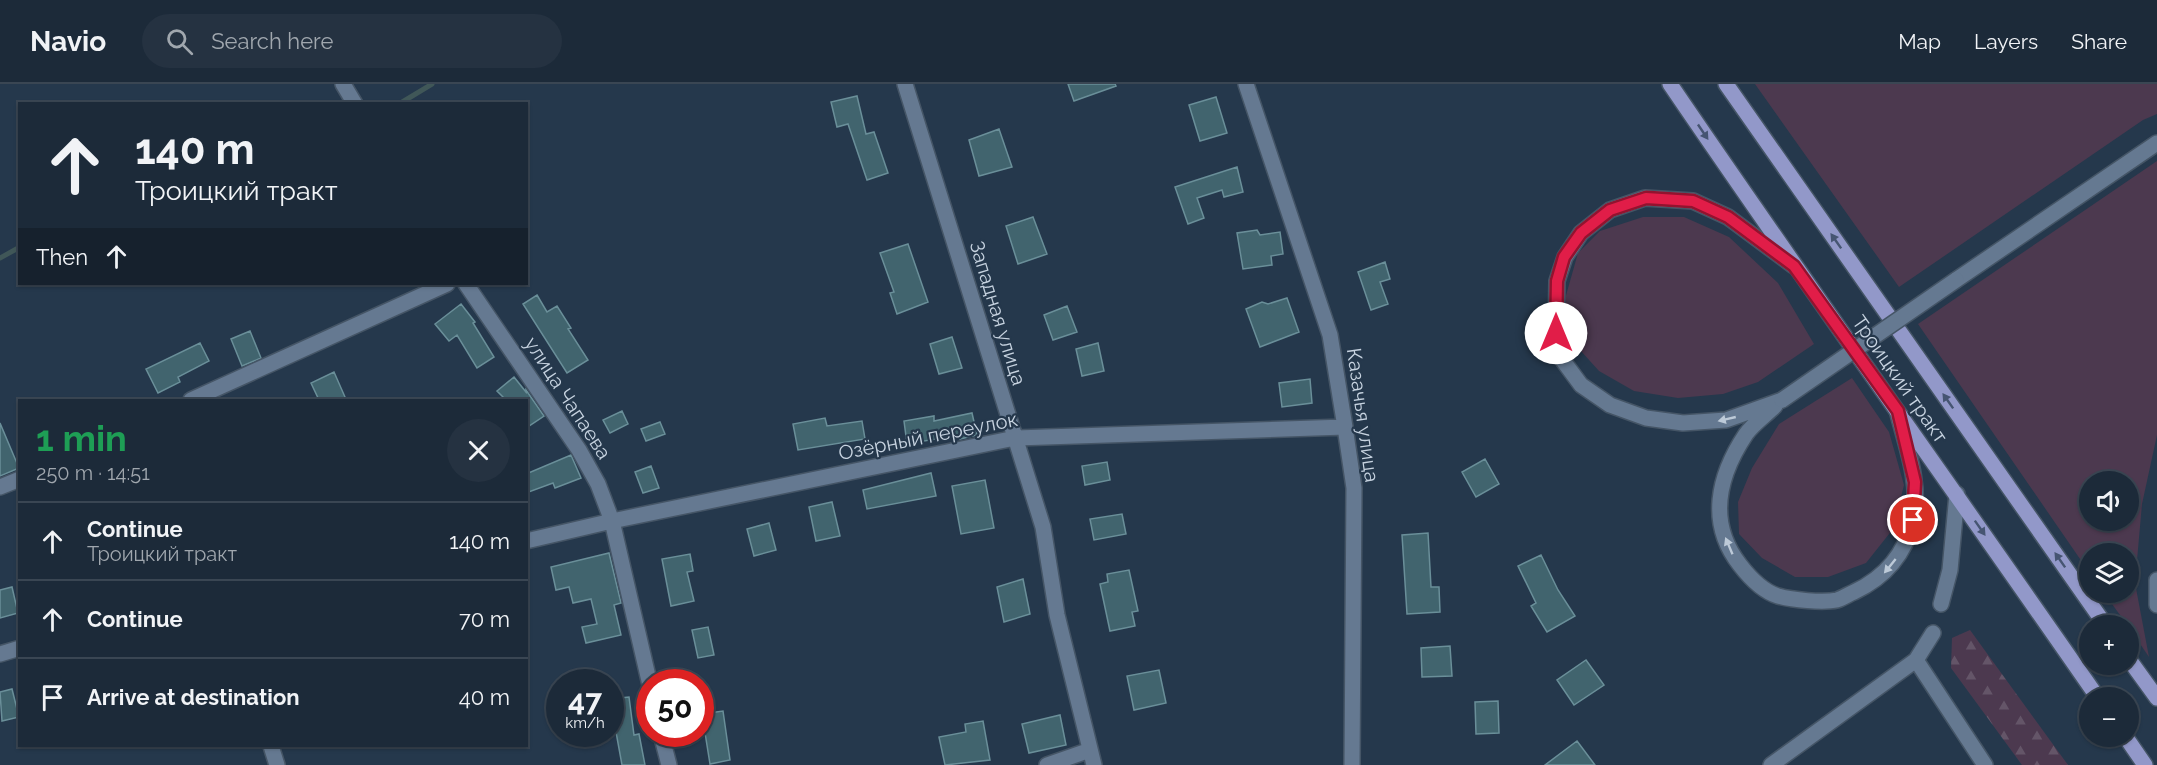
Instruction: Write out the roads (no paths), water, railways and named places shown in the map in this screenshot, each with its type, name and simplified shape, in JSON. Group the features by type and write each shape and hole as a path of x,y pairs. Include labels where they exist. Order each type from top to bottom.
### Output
{"main road":[{"name":"Троицкий тракт","path":"1670,84 1794,266 1957,494 2090,687"},
{"name":"Троицкий тракт","path":"1726,84 2098,615"},
{"path":"2139,673 2157,698"},
{"path":"2133,747 2145,765"}],"street":[{"path":"343,84 354,102"},
{"name":"Западная улица","path":"905,84 1043,527 1057,615 1092,758"},
{"name":"Казачья улица","path":"1246,84 1330,335 1345,427 1354,488 1352,765"},
{"path":"1898,411 1915,482 1913,520 1902,550 1884,574 1837,600 1810,600 1778,596 1754,582 1733,555 1722,530 1719,502 1724,474 1747,432 1782,400 2157,143"},
{"path":"1782,400 1726,420 1683,423 1646,418 1610,405 1581,385 1564,362 1556,333 1557,281 1564,257 1581,233 1610,210 1646,198 1693,201 1728,217 1794,266"},
{"path":"193,399 445,285"},
{"name":"улица Чапаева","path":"467,285 579,450 598,484 612,521 646,669"},
{"name":"Озёрный переулок","path":"528,541 612,521 1015,438 1345,427"},
{"path":"0,488 18,480"},
{"path":"1941,604 1950,570 1957,494"},
{"path":"2157,580 2157,606"},
{"path":"1771,765 1916,660 1933,633"},
{"path":"0,654 18,649"},
{"path":"1916,660 1985,765"},
{"path":"271,747 277,765"},
{"path":"664,747 669,765"},
{"path":"1047,765 1092,758"}],"waterway":[{"path":"402,102 432,84"},
{"path":"0,258 18,248"}]}
